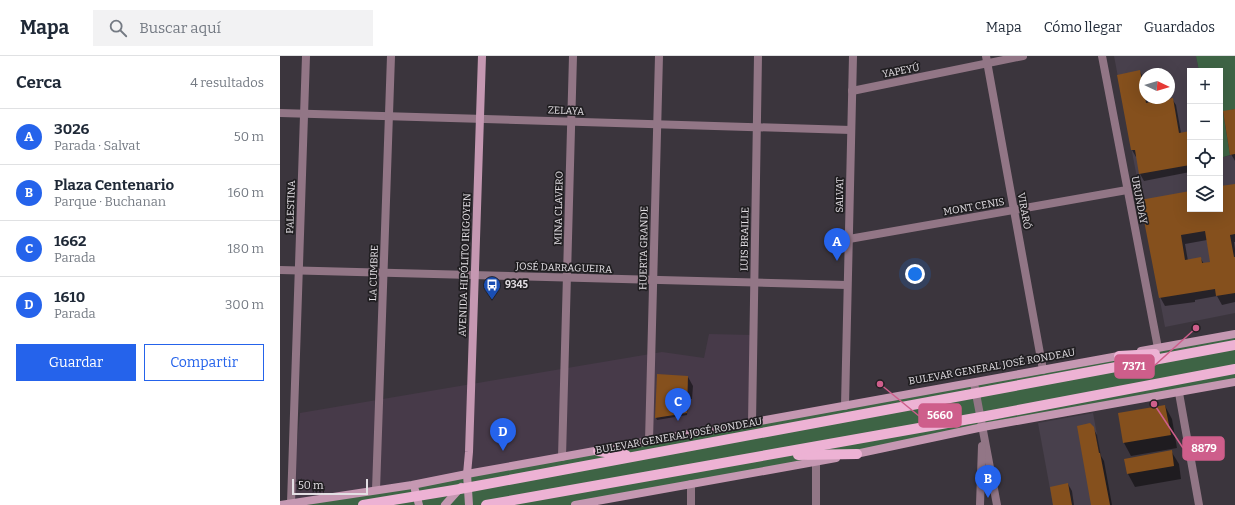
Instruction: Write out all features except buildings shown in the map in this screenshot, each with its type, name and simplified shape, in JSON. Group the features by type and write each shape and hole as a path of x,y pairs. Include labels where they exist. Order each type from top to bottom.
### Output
{"main road":[{"name":"AVENIDA HIPÓLITO IRIGOYEN","path":"464,488 469,452 482,56"},
{"name":"BULEVAR GENERAL JOSÉ RONDEAU","path":"363,505 418,500 464,488 634,456 975,388 1043,370 1235,334"},
{"name":"BULEVAR GENERAL JOSÉ RONDEAU","path":"280,505 412,485 844,406 975,388 1235,345"},
{"path":"1119,356 1195,352"},
{"path":"575,505 857,454 982,422 1235,368"},
{"path":"486,505 764,456 1179,393 1235,382"},
{"path":"598,451 634,456"},
{"path":"764,456 857,454"},
{"path":"412,485 418,500"},
{"path":"445,505 464,488 469,505"}],"street":[{"name":"PALESTINA","path":"291,503 306,56"},
{"name":"LA CUMBRE","path":"376,490 391,56"},
{"name":"MINA CLAVERO","path":"562,457 573,56"},
{"name":"HUERTA GRANDE","path":"649,442 659,56"},
{"name":"LUIS BRAILLE","path":"752,422 758,56"},
{"name":"SALVAT","path":"844,406 853,56"},
{"name":"YAPEYÚ","path":"852,91 987,60 1024,56"},
{"name":"URUNDAY","path":"1102,56 1158,348"},
{"name":"VIRARÓ","path":"987,60 1043,370"},
{"name":"ZELAYA","path":"280,113 851,130"},
{"name":"MONT CENIS","path":"849,239 1127,190"},
{"name":"JOSÉ DARRAGUEIRA","path":"280,270 384,274 847,285"},
{"path":"975,388 982,422 986,471 996,505"},
{"path":"1179,393 1199,505"},
{"path":"816,461 816,505"},
{"path":"980,505 986,471"},
{"path":"691,505 692,484"}],"shaded area":[{"path":"1114,56 1196,56 1198,68 1187,68 1187,212 1223,212 1223,157 1235,154 1235,313 1165,327"},
{"path":"709,334 753,335 753,473 291,503 300,413 662,352 704,358"},
{"path":"1093,413 1110,505 1053,505 1038,423"}],"green space":[{"path":"1196,56 1235,56 1235,109 1223,112 1223,68 1198,68"},
{"path":"1223,112 1230,155 1223,157"},
{"path":"1235,334 1235,382 575,505 280,505"}],"place":[{"name":"3026","path":"837,261"},
{"name":"9345","path":"492,300"},
{"name":"7371","path":"1196,328"},
{"name":"5660","path":"880,384"},
{"name":"8879","path":"1154,404"},
{"name":"1662","path":"678,421"},
{"name":"1610","path":"503,451"},
{"name":"Plaza Centenario","path":"988,498"}]}
